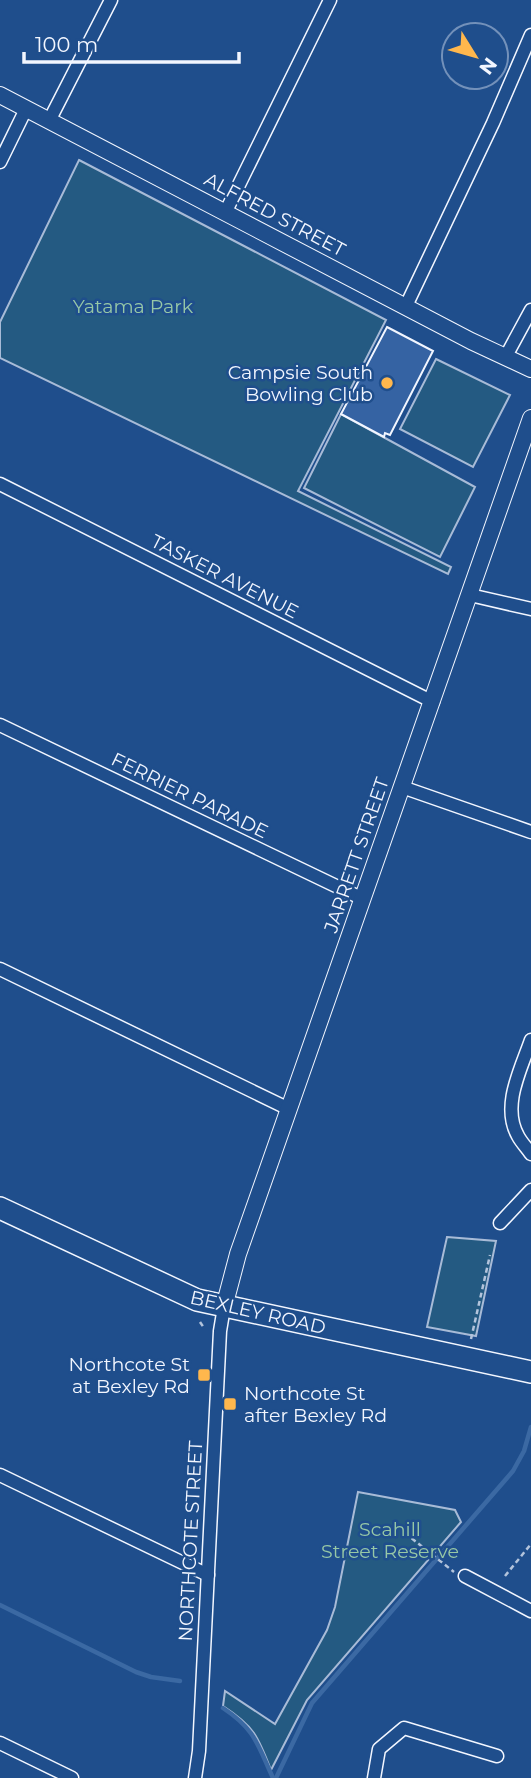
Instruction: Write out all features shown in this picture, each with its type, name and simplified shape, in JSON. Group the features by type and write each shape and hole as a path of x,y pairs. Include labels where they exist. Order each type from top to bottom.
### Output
{"main road":[{"name":"BEXLEY ROAD","path":"0,1208 197,1300 530,1372"}],"street":[{"path":"49,121 111,0"},
{"path":"226,211 330,0"},
{"path":"406,306 493,124 531,35"},
{"name":"ALFRED STREET","path":"0,95 505,358 531,369"},
{"path":"0,162 26,109"},
{"path":"505,358 531,310"},
{"name":"JARRETT STREET","path":"224,1307 238,1254 531,418"},
{"name":"TASKER AVENUE","path":"0,484 433,702"},
{"path":"470,596 531,608"},
{"name":"FERRIER PARADE","path":"0,725 363,899"},
{"path":"402,787 531,832"},
{"path":"0,969 289,1109"},
{"path":"531,1040 514,1092 511,1113 517,1135 531,1154"},
{"path":"500,1223 531,1190"},
{"name":"NORTHCOTE STREET","path":"195,1778 200,1740 219,1339 224,1307"},
{"path":"0,1475 208,1575"},
{"path":"465,1576 531,1611"},
{"path":"374,1778 379,1749 404,1728 497,1756"},
{"path":"0,1743 72,1778"}],"path":[{"path":"471,1339 490,1255"},
{"path":"200,1322 204,1328"},
{"path":"405,1533 443,1566"},
{"path":"505,1576 531,1544"}],"green space":[{"name":"Yatama Park","path":"79,160 386,320 298,491 451,567 448,574 0,358 0,322"},
{"path":"436,359 510,395 473,467 400,429"},
{"path":"341,414 475,487 440,557 304,488"},
{"path":"447,1237 496,1241 476,1336 427,1327"},
{"name":"Scahill Street Reserve","path":"358,1492 455,1510 461,1522 307,1700 271,1770 254,1733 223,1706 225,1691 275,1724 327,1630 335,1607"}],"building":[{"name":"Campsie South Bowling Club","path":"387,327 433,351 390,435 385,433 384,437 341,414"}],"waterway":[{"path":"276,1778 312,1703 513,1471 524,1451 531,1427"},
{"path":"0,1605 136,1672 180,1681"},
{"path":"223,1708 249,1731 273,1778"}],"place":[{"name":"Campsie South Bowling Club","path":"387,383"},
{"name":"Northcote St at Bexley Rd","path":"204,1375"},
{"name":"Northcote St after Bexley Rd","path":"230,1404"}]}
